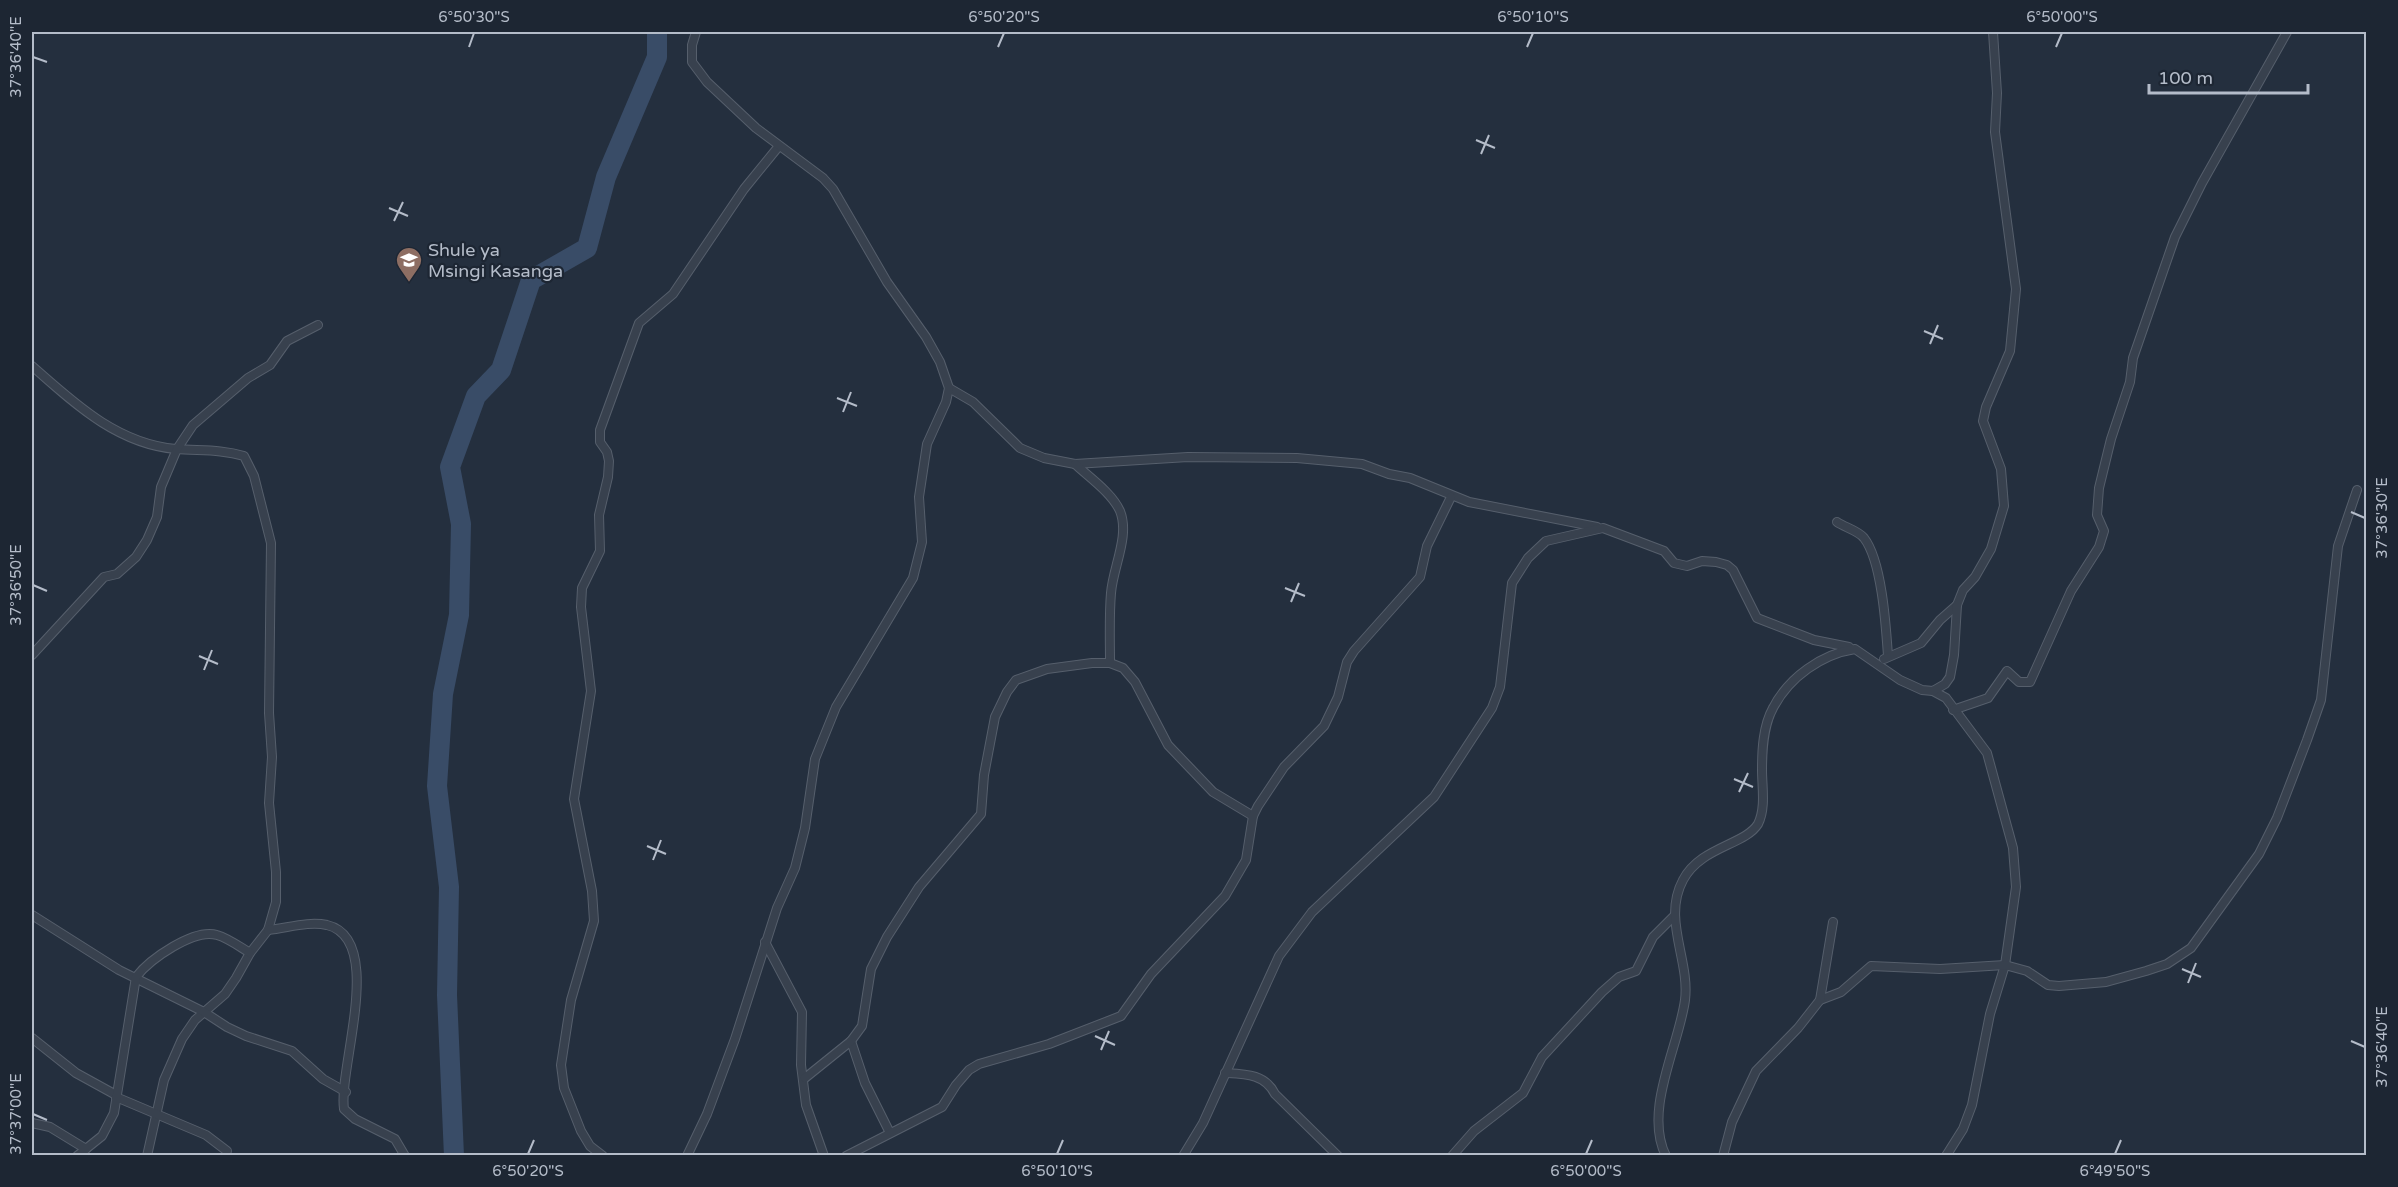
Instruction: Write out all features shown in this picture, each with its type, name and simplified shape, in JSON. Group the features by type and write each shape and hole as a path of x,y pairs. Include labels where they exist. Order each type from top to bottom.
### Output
{"street":[{"path":"687,1155 707,1114 777,908 795,868 805,828 814,759 836,707 913,578 922,542 919,497 927,444 946,402 949,388 940,362 882,274 833,189 823,178 756,128 707,82 692,62 692,45 696,32"},
{"path":"1933,691 1945,684 1950,676 1954,656 1957,605 1963,590 1975,577 1990,549 2004,506 2001,469 1983,421 1986,407 2010,351 2016,289 1995,132 1997,93 1993,32"},
{"path":"1953,710 1988,698 2007,671 2019,682 2030,682 2071,591 2099,547 2104,531 2097,515 2098,488 2113,432 2130,382 2133,358 2150,316 2153,296 2185,214 2287,32"},
{"path":"603,1155 590,1146 581,1131 564,1088 561,1065 571,1000 594,921 592,891 574,799 591,691 581,607 582,588 600,551 599,515 608,477 609,461 607,452 600,442 600,430 639,323 673,294 744,189 779,146"},
{"path":"32,656 104,576 117,573 136,557 154,526 158,495 177,449 193,425 248,378 270,365 287,341 318,325"},
{"path":"32,366 104,425 148,444 177,449 198,448 244,456 254,476 271,543 269,714 272,757 269,803 276,872 276,902 268,930 250,953 225,994 204,1012 182,1039 164,1080 154,1113 147,1155"},
{"path":"949,388 973,402 1020,448 1044,458 1075,464 1188,457 1298,458 1362,464 1389,474 1410,478 1451,496 1491,507 1603,528 1664,551 1674,563 1687,566 1702,561 1727,565 1733,570 1757,618 1814,640 1855,649 1878,662 1900,680 1946,698 1987,753 2013,848 2016,887 2005,965 1989,1014 1972,1105 1962,1129 1946,1155"},
{"path":"1075,464 1119,509 1122,520 1119,554 1111,591 1110,663"},
{"path":"1820,1000 1841,992 1871,966 1940,969 2005,965 2027,971 2048,985 2059,986 2106,982 2167,964 2191,948 2247,873 2277,819 2321,700 2338,546 2357,490"},
{"path":"846,1155 942,1107 956,1085 969,1070 979,1064 1049,1044 1121,1016 1151,974 1225,896 1246,860 1253,816 1267,789 1284,766 1328,720 1354,651 1420,577 1427,546 1451,496"},
{"path":"1837,522 1864,537 1870,552 1882,595 1888,656"},
{"path":"1183,1155 1203,1123 1279,956 1312,912 1434,797 1492,708 1500,687 1510,593 1517,572 1546,541 1603,528"},
{"path":"1878,662 1922,643 1940,620 1957,605"},
{"path":"1666,1155 1661,1147 1660,1101 1682,1015 1685,991 1684,971 1673,917 1682,880 1695,865 1715,849 1737,839 1757,825 1762,810 1762,747 1773,708 1800,676 1822,659 1834,652 1855,649"},
{"path":"805,1078 851,1041 864,1019 871,969 887,937 919,887 981,814 984,775 995,717 1007,692 1016,680 1031,673 1110,663 1129,673 1168,745 1197,778 1213,792 1253,816"},
{"path":"32,915 78,946 246,1036 292,1051 323,1079 346,1092"},
{"path":"1452,1155 1474,1131 1522,1093 1542,1057 1602,992 1619,977 1636,971 1653,937 1673,917"},
{"path":"1723,1155 1732,1122 1756,1071 1798,1028 1820,1000 1833,922"},
{"path":"268,930 308,923 328,925 339,931 352,945 357,977 343,1103 348,1114 395,1139 405,1155"},
{"path":"77,1155 102,1136 111,1120 136,977 165,952 194,937 208,934 217,935 250,953"},
{"path":"765,942 802,1012 801,1065 805,1078 806,1105 824,1155"},
{"path":"32,1038 76,1073 116,1096 206,1135 227,1151"},
{"path":"851,1041 865,1083 890,1133"},
{"path":"1225,1073 1251,1074 1270,1084 1275,1094 1338,1155"},
{"path":"32,1123 50,1126 86,1149"}],"waterway":[{"path":"454,1156 447,995 449,887 437,786 443,694 459,615 461,524 450,467 476,396 501,370 531,280 587,248 606,177 657,57 657,32"}],"place":[{"name":"Shule ya Msingi Kasanga","path":"409,283"}]}
